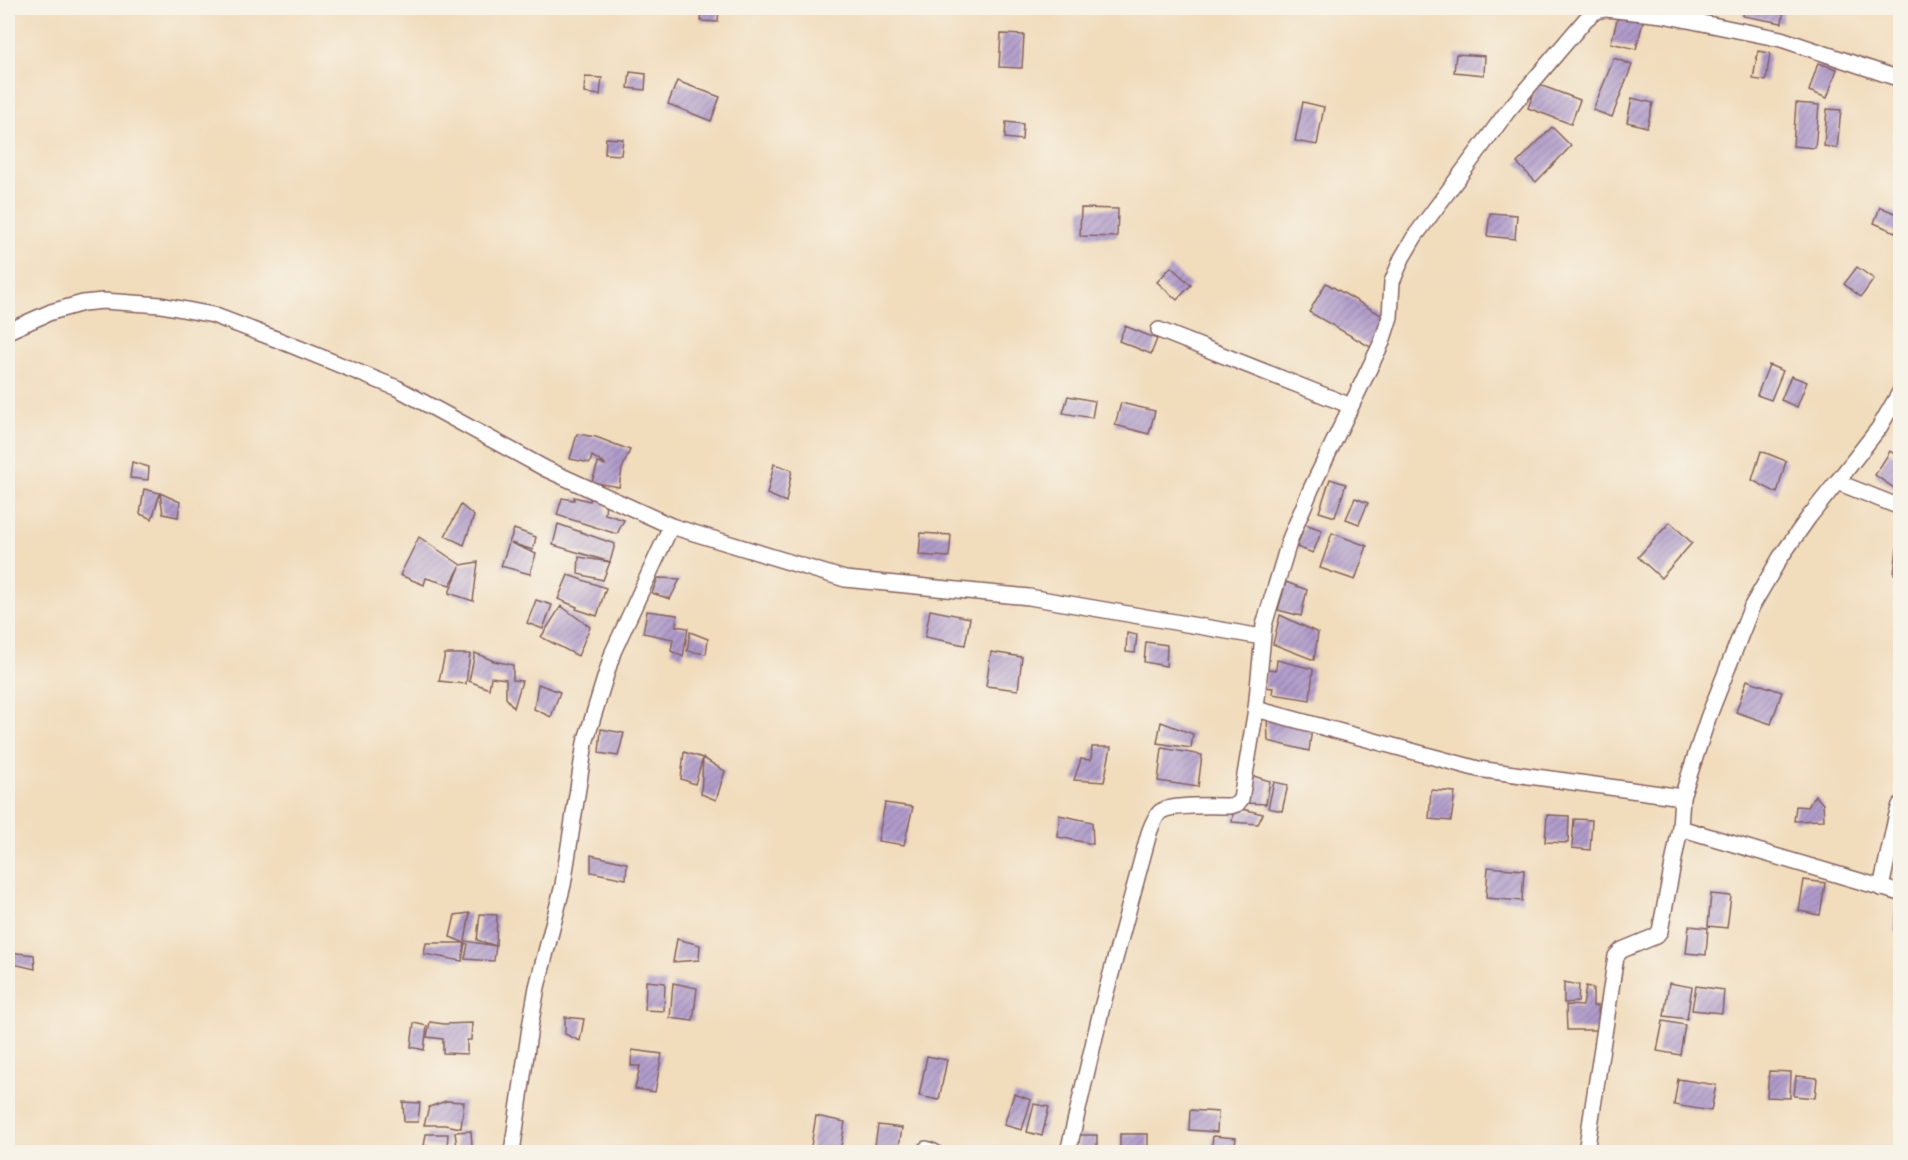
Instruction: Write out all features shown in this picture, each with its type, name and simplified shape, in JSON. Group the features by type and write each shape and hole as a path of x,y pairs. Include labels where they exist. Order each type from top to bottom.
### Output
{"street":[{"path":"1068,1152 1101,1011 1154,819 1165,809 1231,806 1237,804 1241,799 1256,709 1264,625 1290,539 1311,489 1383,342 1390,317 1392,282 1402,258 1415,236 1507,112 1596,9 1663,15 1781,39 1900,79"},
{"path":"8,331 51,312 83,303 104,301 161,305 213,315 281,340 397,388 546,469 671,526 845,579 1029,597 1262,638"},
{"path":"1159,330 1351,406"},
{"path":"1586,1152 1616,956 1622,950 1656,936 1660,931 1680,828 1682,797 1708,718 1752,606 1780,558 1809,516 1879,428 1900,392"},
{"path":"1837,482 1900,507"},
{"path":"512,1152 537,987 563,885 585,744 614,652 671,526"},
{"path":"1256,709 1478,769 1682,797"},
{"path":"1881,888 1900,805"},
{"path":"1680,828 1900,893"}],"building":[{"path":"702,8 719,8 718,22 701,21"},
{"path":"1744,8 1784,8 1782,23 1743,16"},
{"path":"1618,16 1643,22 1636,49 1611,43"},
{"path":"1001,34 1024,35 1022,68 999,67"},
{"path":"1758,51 1770,53 1766,81 1753,79"},
{"path":"1456,54 1485,56 1484,75 1454,72"},
{"path":"1614,58 1632,65 1612,117 1593,110"},
{"path":"1818,63 1837,69 1827,98 1809,91"},
{"path":"630,72 646,74 645,90 628,88"},
{"path":"585,77 602,78 600,95 584,93"},
{"path":"677,81 720,97 711,121 668,104"},
{"path":"1537,84 1580,100 1571,124 1528,108"},
{"path":"1632,98 1653,103 1647,127 1627,122"},
{"path":"1303,102 1324,107 1317,145 1295,141"},
{"path":"1796,103 1819,105 1815,148 1793,146"},
{"path":"1827,109 1841,110 1837,148 1824,146"},
{"path":"1006,122 1023,124 1022,140 1005,138"},
{"path":"1552,127 1571,146 1536,182 1517,163"},
{"path":"606,138 623,139 621,155 605,154"},
{"path":"1880,207 1900,215 1900,234 1874,223"},
{"path":"1081,208 1118,209 1117,237 1080,236"},
{"path":"1490,213 1517,215 1515,239 1487,236"},
{"path":"1171,267 1191,285 1177,300 1157,282"},
{"path":"1857,267 1874,279 1861,297 1844,284"},
{"path":"1326,283 1388,319 1372,348 1309,312"},
{"path":"1125,326 1157,339 1151,354 1119,341"},
{"path":"1769,365 1783,371 1771,400 1757,395"},
{"path":"1791,376 1807,382 1797,407 1781,400"},
{"path":"1068,396 1095,401 1092,418 1063,413"},
{"path":"1121,403 1155,411 1149,434 1115,425"},
{"path":"577,434 596,437 630,450 622,469 619,487 592,482 598,463 606,465 592,456 590,463 570,459"},
{"path":"1761,451 1786,461 1777,493 1752,480"},
{"path":"1890,451 1900,458 1900,492 1875,475"},
{"path":"132,462 149,467 148,480 130,478"},
{"path":"774,464 792,470 786,502 767,494"},
{"path":"1330,479 1346,484 1335,517 1319,512"},
{"path":"144,489 160,493 152,519 140,514"},
{"path":"160,493 180,502 178,517 163,514"},
{"path":"591,496 606,500 605,514 624,520 617,534 557,515 562,498 574,500 574,497 590,501"},
{"path":"1355,498 1368,503 1359,524 1346,519"},
{"path":"461,505 474,516 464,545 445,536"},
{"path":"1670,522 1692,543 1661,578 1638,557"},
{"path":"558,524 615,544 610,562 553,545"},
{"path":"1305,524 1322,530 1313,553 1297,547"},
{"path":"514,529 536,537 533,550 511,543 536,554 530,574 501,566"},
{"path":"921,533 951,535 949,557 919,555"},
{"path":"1332,533 1367,546 1355,580 1320,568"},
{"path":"419,537 461,565 478,562 473,601 449,593 460,567 450,585 426,578 424,585 400,575"},
{"path":"1897,548 1900,549 1900,575 1894,574"},
{"path":"579,557 610,562 603,580 578,574"},
{"path":"568,575 606,588 597,616 576,609 577,607 558,599"},
{"path":"658,578 680,579 670,599 652,593"},
{"path":"1286,582 1307,590 1301,616 1278,610"},
{"path":"536,600 552,605 543,629 527,623"},
{"path":"561,606 590,627 578,656 541,637"},
{"path":"930,610 970,618 965,645 925,637"},
{"path":"647,611 677,615 676,626 688,628 683,657 671,651 673,639 643,633"},
{"path":"1280,615 1318,633 1314,660 1273,644"},
{"path":"690,632 708,639 706,654 687,651"},
{"path":"1127,633 1137,635 1135,653 1126,652"},
{"path":"1146,642 1167,645 1166,666 1144,662"},
{"path":"991,652 1022,657 1018,690 986,686"},
{"path":"475,653 494,661 513,665 513,680 522,681 514,708 506,698 506,679 491,677 489,689 469,681"},
{"path":"445,654 470,654 466,684 439,681"},
{"path":"1277,660 1313,669 1310,700 1272,694 1273,688 1264,687 1267,669 1276,670"},
{"path":"1747,680 1782,692 1771,724 1736,712"},
{"path":"538,684 560,692 551,717 534,709"},
{"path":"1267,716 1312,728 1309,751 1268,741"},
{"path":"1161,722 1193,734 1191,748 1157,743"},
{"path":"601,729 624,733 618,756 599,753"},
{"path":"1092,747 1111,747 1104,782 1074,780 1081,759 1091,760"},
{"path":"1162,748 1202,755 1198,787 1158,781"},
{"path":"684,752 703,758 695,784 681,779"},
{"path":"703,758 725,771 716,800 701,794"},
{"path":"1250,775 1270,781 1266,804 1246,803"},
{"path":"1274,782 1288,785 1282,811 1268,808"},
{"path":"1431,790 1455,792 1451,821 1429,819"},
{"path":"1815,795 1823,804 1824,820 1794,821 1796,806 1808,807"},
{"path":"885,803 913,807 904,845 878,841"},
{"path":"1234,807 1263,814 1258,824 1232,822"},
{"path":"1059,815 1092,822 1093,844 1058,837"},
{"path":"1547,815 1569,816 1568,843 1545,842"},
{"path":"1574,819 1592,820 1590,850 1572,848"},
{"path":"591,855 627,863 626,879 591,872"},
{"path":"1488,867 1524,870 1522,901 1486,898"},
{"path":"1804,880 1825,883 1820,915 1799,911"},
{"path":"1711,894 1731,896 1727,928 1708,926"},
{"path":"1897,909 1900,909 1900,932 1894,931"},
{"path":"470,913 465,941 496,946 494,961 465,959 468,944 450,937 455,915"},
{"path":"8,914 13,914 9,942 8,942"},
{"path":"480,914 497,915 496,946 477,940"},
{"path":"1689,926 1708,928 1706,955 1686,953"},
{"path":"677,939 700,945 699,960 673,962"},
{"path":"426,943 465,943 462,961 424,954"},
{"path":"8,952 34,955 35,969 9,963"},
{"path":"646,981 665,983 664,1011 645,1010"},
{"path":"1564,982 1579,985 1578,1002 1564,1003"},
{"path":"673,983 697,988 693,1021 670,1018"},
{"path":"1669,983 1692,987 1687,1019 1664,1016"},
{"path":"1586,986 1593,988 1593,1006 1598,1006 1599,1030 1567,1030 1566,1005 1583,1006"},
{"path":"1696,986 1724,990 1722,1013 1692,1010"},
{"path":"565,1017 584,1019 580,1041 565,1034"},
{"path":"1663,1021 1685,1025 1680,1055 1657,1051"},
{"path":"430,1022 472,1023 471,1040 467,1040 467,1054 443,1053 443,1039 427,1037"},
{"path":"414,1023 427,1026 424,1050 411,1047"},
{"path":"632,1050 662,1054 655,1092 635,1089 640,1066 631,1066"},
{"path":"927,1056 947,1060 939,1100 919,1096"},
{"path":"1769,1071 1791,1072 1790,1098 1767,1097"},
{"path":"1796,1076 1817,1078 1815,1098 1794,1096"},
{"path":"1678,1079 1716,1085 1711,1111 1674,1105"},
{"path":"1014,1094 1031,1100 1022,1130 1004,1125"},
{"path":"446,1101 464,1102 461,1128 424,1125 429,1107"},
{"path":"403,1102 420,1103 418,1122 404,1122"},
{"path":"1034,1104 1049,1107 1042,1136 1027,1132"},
{"path":"1190,1110 1218,1112 1217,1132 1189,1130"},
{"path":"816,1116 845,1122 840,1152 810,1152"},
{"path":"878,1125 902,1128 898,1152 874,1152"},
{"path":"471,1131 472,1146 457,1148 455,1132"},
{"path":"426,1134 448,1134 447,1147 424,1146"},
{"path":"1120,1134 1148,1134 1148,1152 1120,1152"},
{"path":"1079,1135 1097,1135 1097,1152 1078,1152"},
{"path":"1213,1136 1236,1138 1234,1152 1211,1152"}]}
